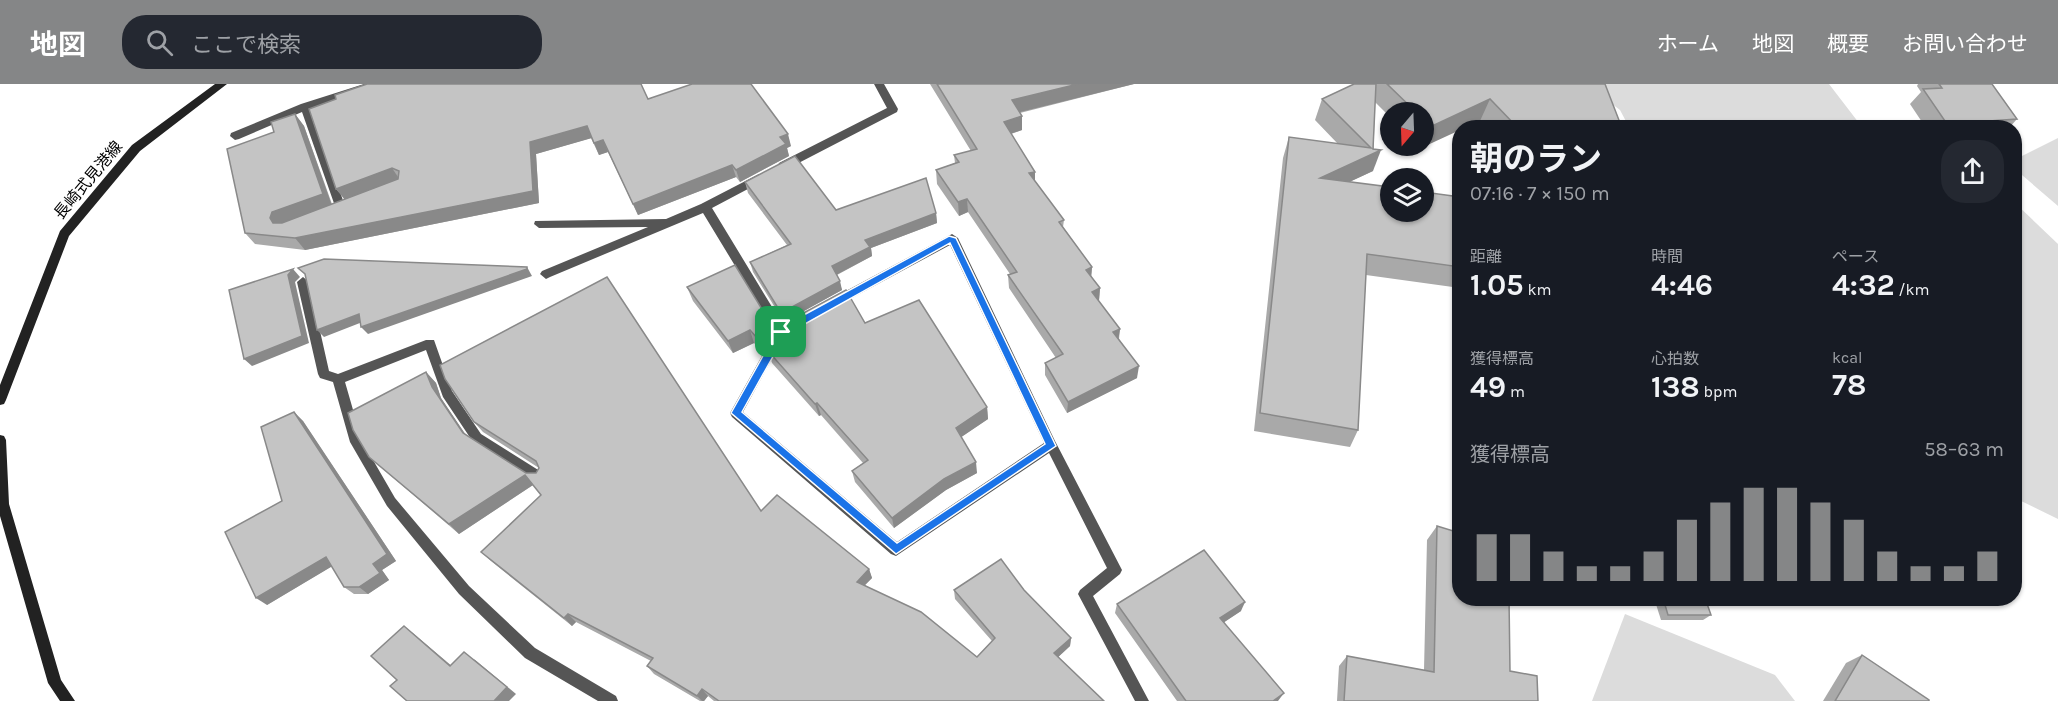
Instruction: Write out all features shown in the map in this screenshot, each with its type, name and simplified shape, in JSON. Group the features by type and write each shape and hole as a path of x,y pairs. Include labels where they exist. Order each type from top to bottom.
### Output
{"main road":[{"name":"長崎式見港線","path":"0,400 64,234 136,148 222,84"},
{"path":"0,440 3,504 55,683 68,701"}],"street":[{"path":"235,136 305,107 375,84"},
{"path":"546,274 705,207 892,109 879,84"},
{"path":"305,107 341,209"},
{"path":"705,207 781,332"},
{"path":"539,224 669,222"},
{"path":"821,310 952,238 1051,446 1115,570 1085,594 1142,700"},
{"path":"303,282 324,374 338,380 430,343 447,393 477,438 539,477"},
{"path":"801,321 781,332 736,413 896,550 1051,446"},
{"path":"338,380 356,442 391,502 464,590 530,653 611,701"}],"shaded area":[{"path":"1586,84 1829,84 1857,120 1625,120 1620,110"},
{"path":"2058,138 2058,206 2022,175 2022,156"},
{"path":"2022,210 2058,244 2058,519 2022,501"},
{"path":"1625,614 1775,675 1795,701 1592,701"}],"building":[{"path":"367,84 641,84 648,99 692,84 751,84 788,134 780,137 786,144 736,170 732,165 633,204 603,140 594,143 587,126 530,142 533,191 295,238 245,233 227,149 274,132 271,122 295,114 323,194 272,212 270,218 273,223 282,223 398,179 399,171 392,168 336,189 309,109 336,99 335,95"},
{"path":"937,84 1078,84 1012,100 1022,116 1004,122 1035,172 1029,173 1064,220 1059,222 1092,267 1086,270 1100,288 1092,292 1120,329 1113,332 1139,366 1068,402 1045,363 1063,354 1008,275 1017,272 967,199 958,202 936,170 959,162 954,155 977,149"},
{"path":"1354,84 1376,84 1373,149 1380,150 1320,178 1380,186 1380,222 1434,222 1434,193 1452,196 1452,266 1367,254 1358,430 1260,413 1289,137 1371,148 1322,99"},
{"path":"1387,84 1605,84 1619,120 1510,120 1490,99 1434,125 1434,102 1406,102"},
{"path":"1939,84 1992,84 2017,119 1944,120 1923,89 1942,88"},
{"path":"795,156 836,210 926,178 936,213 865,240 870,247 832,266 840,281 781,313 750,262 791,244 745,182"},
{"path":"324,259 527,267 527,269 361,327 359,314 317,330 305,274 298,268"},
{"path":"735,265 768,319 757,338 750,330 728,341 687,287"},
{"path":"293,269 288,275 302,336 244,359 229,290"},
{"path":"607,277 761,511 777,495 869,569 857,582 921,612 977,657 995,638 954,590 1001,559 1024,590 1071,638 1054,653 1104,701 719,701 702,689 697,696 647,666 653,658 568,614 564,618 481,552 541,495 525,475 449,524 369,457 353,430 348,413 426,372 432,387 463,433 526,473 536,473 539,468 536,461 474,422 445,379 440,365"},
{"path":"846,290 865,323 919,300 987,407 956,428 976,462 944,479 892,518 852,471 868,460 768,351 783,324"},
{"path":"294,412 387,554 373,564 380,573 359,587 344,587 326,557 256,598 225,532 282,501 261,427"},
{"path":"1437,526 1452,531 1452,606 1509,606 1510,671 1537,676 1538,701 1344,701 1347,656 1434,672"},
{"path":"1204,550 1245,602 1220,618 1284,693 1273,701 1186,701 1117,604"},
{"path":"1665,606 1708,606 1711,615 1668,615"},
{"path":"404,626 450,666 464,652 507,687 494,701 407,701 390,686 397,680 371,656"},
{"path":"1862,655 1929,700 1929,701 1835,701"}],"route":[{"path":"952,238 1051,446 896,550 736,413 781,332 952,238"}]}
